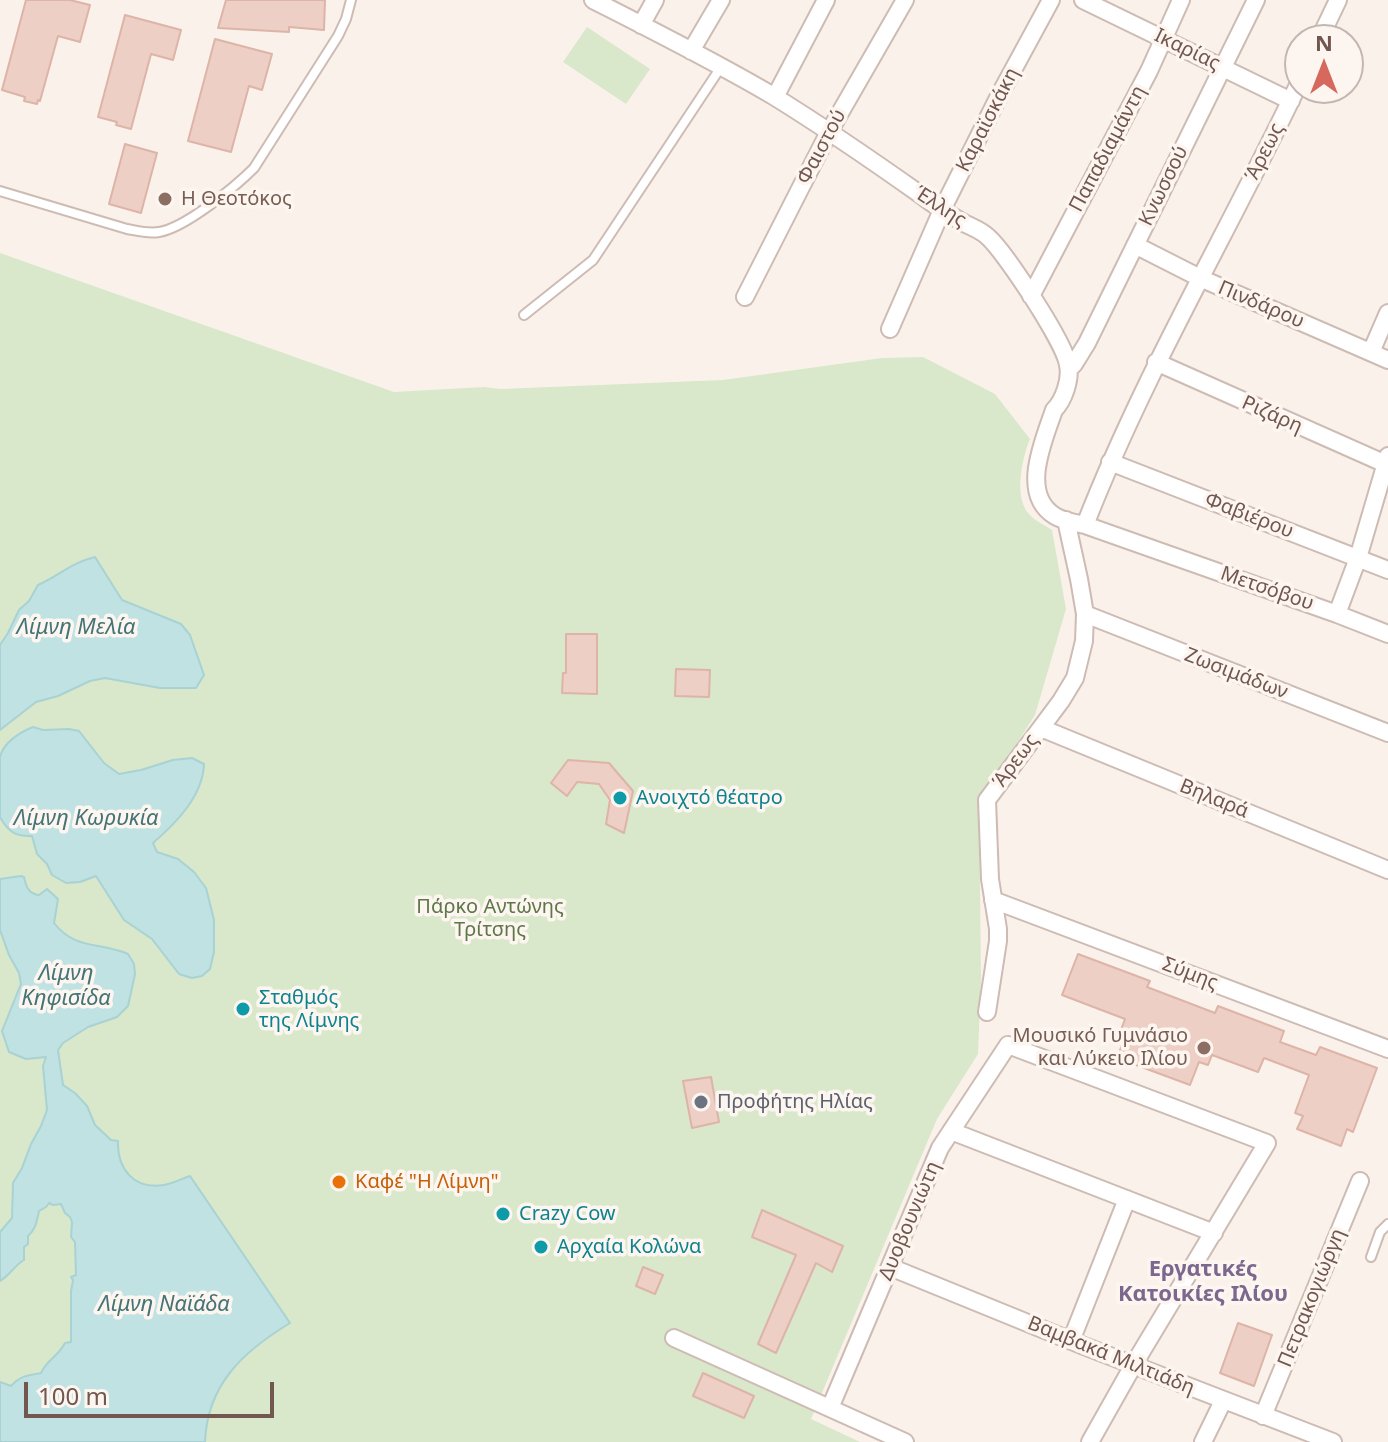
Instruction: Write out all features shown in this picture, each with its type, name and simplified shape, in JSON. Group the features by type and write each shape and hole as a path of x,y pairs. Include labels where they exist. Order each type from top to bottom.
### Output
{"street":[{"name":"Έλλης","path":"593,0 775,97 877,163 942,210 988,236 1031,296 1061,347 1069,369"},
{"path":"641,25 655,0"},
{"path":"691,51 721,0"},
{"path":"775,97 826,0"},
{"name":"Φαιστού","path":"745,297 829,132 905,0"},
{"name":"Καραϊσκάκη","path":"890,329 942,210 1051,0"},
{"name":"Ικαρίας","path":"1083,0 1284,98"},
{"name":"Παπαδιαμάντη","path":"1031,296 1119,130 1181,0"},
{"name":"Κνωσσού","path":"1069,369 1087,343 1256,0"},
{"path":"1327,24 1338,0"},
{"name":"Άρεως","path":"1085,525 1156,362 1289,104"},
{"name":"Πινδάρου","path":"1135,245 1200,278 1388,360"},
{"path":"1371,352 1388,313"},
{"name":"Ριζάρη","path":"1156,362 1387,462"},
{"path":"1069,369 1063,394 1054,410 1037,461 1037,491 1051,513 1085,525"},
{"name":"Φαβιέρου","path":"1110,462 1388,570"},
{"name":"Μετσόβου","path":"1085,525 1337,614 1358,558 1387,462"},
{"name":"Άρεως","path":"987,1012 998,929 989,863 987,800 1061,701 1075,678 1084,641 1085,614 1066,520"},
{"name":"Ζωσιμάδων","path":"1085,614 1388,733"},
{"path":"1337,614 1388,634"},
{"name":"Βηλαρά","path":"1041,728 1388,870"},
{"name":"Σύμης","path":"993,900 1388,1049"},
{"name":"Δυοβουνιώτη","path":"830,1408 940,1148 1008,1045 1267,1143 1214,1233"},
{"path":"951,1131 1214,1233 1090,1442"},
{"name":"Πετρακογιώργη","path":"1263,1416 1360,1181"},
{"path":"1071,1341 1127,1199"},
{"name":"Βαμβακά Μιλτιάδη","path":"890,1267 1333,1442"},
{"path":"674,1338 905,1442"},
{"path":"1203,1442 1223,1401"}],"lane":[{"path":"0,191 145,233 162,232 174,227 209,206 254,168 338,36 351,0"},
{"path":"524,315 593,260 721,67"},
{"path":"1371,1257 1380,1232 1388,1224"}],"green space":[{"path":"587,27 650,69 626,104 563,62"},
{"name":"Πάρκο Αντώνης Τρίτσης","path":"0,253 394,392 723,380 882,358 923,357 995,394 1030,439 1022,467 1022,499 1032,517 1052,530 1066,609 1035,715 979,802 981,979 978,1054 937,1119 811,1419 860,1442 0,1442"}],"water":[{"name":"Λίμνη Μελία","path":"95,557 122,600 181,624 190,635 204,675 196,688 160,688 105,678 90,681 36,702 0,730 0,645 19,610 29,601 38,585"},
{"name":"Λίμνη Κωρυκία","path":"33,727 79,731 104,763 119,774 173,760 192,758 204,764 193,798 179,818 153,843 157,852 178,859 194,872 206,888 214,920 214,952 210,969 202,976 192,978 179,974 152,939 124,920 96,876 66,883 52,875 37,854 32,836 17,834 3,822 0,817 0,757 13,739"},
{"name":"Λίμνη Ναϊάδα","path":"21,876 30,892 39,895 47,889 58,899 54,923 62,932 79,942 128,954 134,964 135,974 128,1006 117,1017 88,1027 63,1043 58,1050 63,1085 87,1106 95,1125 111,1140 118,1141 124,1169 136,1181 153,1186 164,1185 190,1176 290,1323 258,1345 231,1371 213,1403 205,1442 0,1442 0,1382 11,1386 24,1376 41,1373 65,1343 71,1342 71,1277 76,1275 72,1222 61,1204 49,1203 39,1211 28,1236 24,1260 0,1281 0,1232 12,1218 13,1183 47,1110 43,1066 46,1057 26,1059 9,1052 2,1031 21,984 0,930 0,879"}],"building":[{"path":"26,0 70,0 90,5 80,42 58,36 37,104 2,90"},
{"path":"226,0 325,0 324,30 289,27 289,32 218,28"},
{"path":"125,15 181,30 173,60 151,54 131,129 98,117"},
{"path":"215,39 272,54 262,90 249,86 231,152 188,141"},
{"path":"125,144 157,153 141,213 109,204"},
{"path":"566,634 597,634 597,694 562,693 563,673 566,673"},
{"path":"676,669 710,670 709,697 675,696"},
{"name":"Ανοιχτό θέατρο","path":"568,760 609,763 633,791 624,833 606,824 610,800 599,784 577,782 567,796 551,783"},
{"path":"1078,954 1150,981 1147,987 1215,1013 1218,1006 1284,1031 1280,1042 1316,1055 1320,1047 1377,1068 1353,1132 1347,1129 1341,1146 1297,1129 1303,1116 1295,1113 1309,1075 1264,1058 1258,1072 1212,1055 1208,1065 1199,1062 1190,1085 1117,1058 1125,1037 1119,1035 1125,1019 1062,995"},
{"name":"Προφήτης Ηλίας","path":"711,1077 719,1122 692,1128 683,1081"},
{"path":"762,1210 843,1246 832,1272 816,1263 776,1353 758,1344 796,1255 752,1237"},
{"path":"643,1267 663,1275 655,1294 636,1286"},
{"path":"1238,1323 1272,1335 1254,1386 1220,1373"},
{"path":"703,1373 754,1396 744,1418 693,1396"}],"place":[{"name":"Η Θεοτόκος","path":"165,199"},
{"name":"Ανοιχτό θέατρο","path":"620,798"},
{"name":"Σταθμός της Λίμνης","path":"243,1009"},
{"name":"Μουσικό Γυμνάσιο και Λύκειο Ιλίου","path":"1204,1048"},
{"name":"Προφήτης Ηλίας","path":"701,1102"},
{"name":"Καφέ \"Η Λίμνη\"","path":"339,1182"},
{"name":"Crazy Cow","path":"503,1214"},
{"name":"Αρχαία Κολώνα","path":"541,1247"}],"district":[{"name":"Εργατικές Κατοικίες Ιλίου","path":"1203,1282"}],"water label":[{"name":"Λίμνη Κηφισίδα","path":"66,986"}]}
